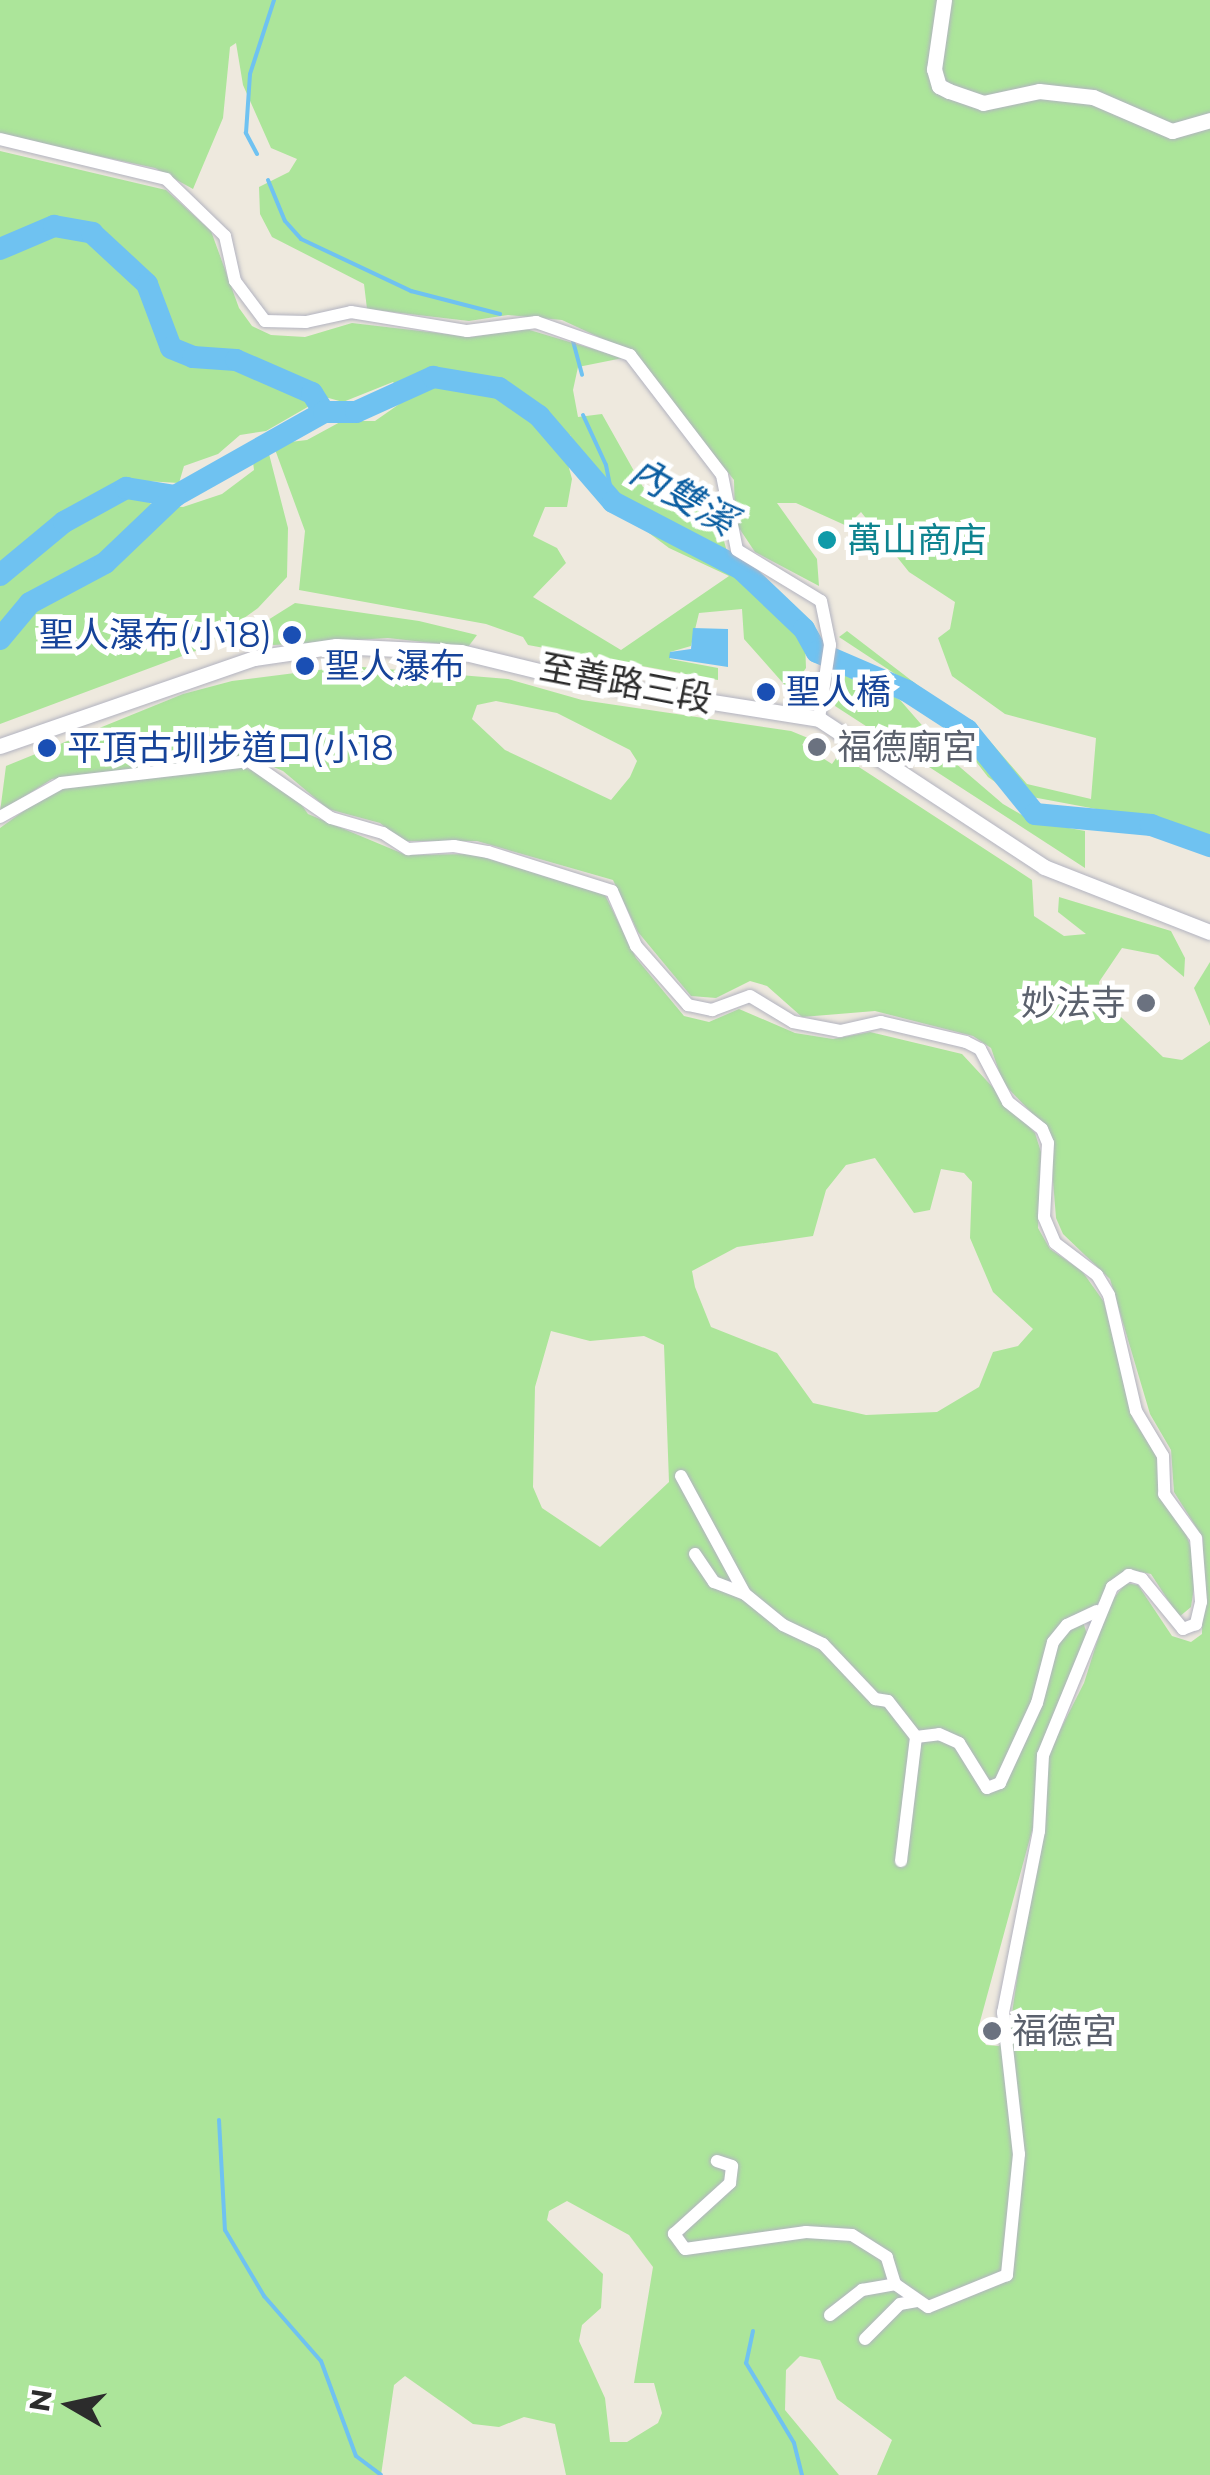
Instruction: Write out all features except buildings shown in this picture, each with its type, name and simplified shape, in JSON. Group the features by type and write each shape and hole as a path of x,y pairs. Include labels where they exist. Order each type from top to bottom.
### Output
{"street":[{"path":"944,0 934,69 939,86 950,91 983,103 1039,90 1093,97 1172,132 1210,120"},
{"path":"0,139 166,179 226,236 236,281 265,322 306,322 351,312 468,331 536,322 630,355 722,475 737,550 820,601 830,645 818,719"},
{"name":"至善路三段","path":"0,746 219,666 336,646 461,652 580,681 818,719 1044,867 1210,932"},
{"path":"0,817 60,783 249,761 282,778 331,818 383,833 408,849 454,846 488,852 612,891 636,946 688,1005 712,1010 750,996 793,1022 840,1030 882,1022 980,1049 1008,1102 1042,1129 1048,1143 1044,1217 1055,1243 1097,1275 1110,1295 1136,1412 1163,1456 1164,1494 1198,1548 1196,1624 1183,1629 1172,1621 1154,1588 1129,1575 1097,1611 1067,1625 1053,1642 1038,1703 993,1788 982,1786 952,1738 916,1737"},
{"path":"681,1476 745,1594"},
{"path":"695,1554 714,1582 745,1594 783,1624 822,1644 875,1699 888,1701 916,1737 901,1861"},
{"path":"717,2161 732,2166 730,2184 683,2222 675,2244 751,2243 806,2232 852,2235 887,2257 895,2284 917,2300 937,2307 1007,2276 1019,2154 1002,2012 1039,1831 1043,1754 1076,1687 1097,1611"},
{"path":"830,2315 862,2290 895,2284"},
{"path":"864,2339 900,2304 917,2300"}],"green space":[{"path":"0,0 1210,0 1210,839 1155,820 1011,793 988,777 921,691 839,637 847,631 989,740 1027,784 1091,799 1096,738 1005,714 952,676 938,638 950,629 955,602 909,572 861,512 847,526 796,503 777,503 817,559 819,586 755,552 735,522 734,480 633,353 562,320 508,315 469,321 367,309 364,284 272,237 260,214 259,187 289,172 297,159 271,148 243,85 236,43 230,47 223,118 193,189 155,168 0,135"},
{"path":"0,151 166,190 211,231 239,308 252,326 271,335 305,337 352,323 472,337 523,328 623,358 578,367 573,390 578,417 602,414 643,487 668,503 714,504 730,563 805,641 806,668 790,691 744,639 742,609 699,613 691,646 670,652 670,659 718,668 718,680 528,645 523,637 486,624 299,590 305,531 273,444 307,440 342,421 375,421 408,398 393,382 343,402 325,397 266,431 240,435 218,454 184,466 179,483 128,480 127,489 153,505 183,507 222,494 254,470 252,454 268,450 288,528 287,577 258,608 201,649 0,724","holes":["570,435 609,503 669,548 729,576 621,650 533,597 566,563 557,548 533,536 545,507 567,507 572,479 563,446"]},
{"path":"295,603 419,621 477,635 468,647 388,638 274,645 239,638"},
{"path":"350,666 508,679 582,700 791,731 808,738 802,745 832,764 839,754 1032,880 1034,916 1064,936 1086,934 1058,912 1059,897 1171,931 1185,958 1184,977 1158,955 1122,948 1099,982 1101,998 1163,1057 1182,1060 1210,1041 1210,2475 877,2475 892,2440 837,2399 820,2360 800,2356 786,2370 785,2410 839,2475 566,2475 555,2424 524,2417 499,2427 473,2424 405,2376 394,2385 381,2475 0,2475 0,828 46,795 61,787 232,766 257,771 294,794 308,814 406,855 473,854 605,895 636,958 684,1016 709,1022 739,1009 795,1033 833,1039 870,1032 962,1054 1035,1133 1041,1152 1038,1228 1050,1249 1082,1271 1104,1302 1133,1419 1158,1458 1194,1556 1195,1581 1191,1607 1179,1617 1151,1574 1126,1569 1083,1622 1087,1634 1037,1765 1033,1827 978,2029 986,2045 999,2046 1009,2034 1050,1750 1084,1683 1109,1604 1126,1583 1138,1585 1172,1636 1191,1642 1202,1634 1203,1538 1174,1492 1171,1450 1150,1414 1110,1279 1063,1234 1056,1218 1049,1131 1003,1083 991,1048 973,1036 875,1011 802,1017 767,986 750,981 716,998 691,996 638,932 613,880 477,841 403,841 380,823 328,809 283,771 245,755 52,779 0,812 6,766 183,694 232,681","holes":["496,701 557,713 630,750 637,761 630,777 611,800 505,750 472,719 477,705","875,1158 914,1213 930,1210 941,1169 964,1173 972,1182 970,1238 993,1292 1033,1329 1018,1346 993,1352 979,1387 937,1412 866,1415 813,1403 777,1353 711,1327 695,1287 692,1271 737,1247 813,1236 826,1190 846,1165","551,1331 590,1341 644,1336 664,1345 669,1482 600,1547 542,1508 533,1487 535,1387","567,2201 629,2235 653,2267 634,2383 654,2383 662,2413 658,2423 627,2442 610,2442 605,2398 579,2341 582,2325 601,2308 603,2274 547,2220 549,2211"]},
{"path":"841,667 900,700 954,762 1003,804 1032,821 1085,831 1085,868 835,706"},
{"path":"1210,962 1210,1026 1194,988"}],"water":[{"path":"693,628 728,629 728,667 669,658 670,652 691,649"}],"waterway":[{"path":"257,154 246,133 250,74 274,0"},
{"path":"268,180 285,221 301,239 411,291 500,314"},
{"path":"0,249 54,226 92,233 147,284 171,348 193,357 236,360 312,393 324,412"},
{"path":"573,341 582,375"},
{"name":"內雙溪","path":"0,575 64,522 126,488 175,496 324,412 356,412 433,377 499,388 539,416 613,502 741,569 804,629 817,652 907,691 967,730 1035,814 1151,825 1210,846"},
{"path":"583,415 606,465 613,502"},
{"path":"0,639 30,603 105,563 175,496"},
{"path":"219,2120 225,2230 264,2296 321,2361 356,2456 381,2475"},
{"path":"753,2331 746,2363 794,2443 802,2475"}],"place":[{"name":"萬山商店","path":"827,540"},
{"name":"聖人瀑布(小18)","path":"292,635"},
{"name":"聖人瀑布","path":"305,666"},
{"name":"聖人橋","path":"766,692"},
{"name":"福德廟宮","path":"817,747"},
{"name":"平頂古圳步道口(小18","path":"47,748"},
{"name":"妙法寺","path":"1146,1003"},
{"name":"福德宮","path":"992,2031"}]}
